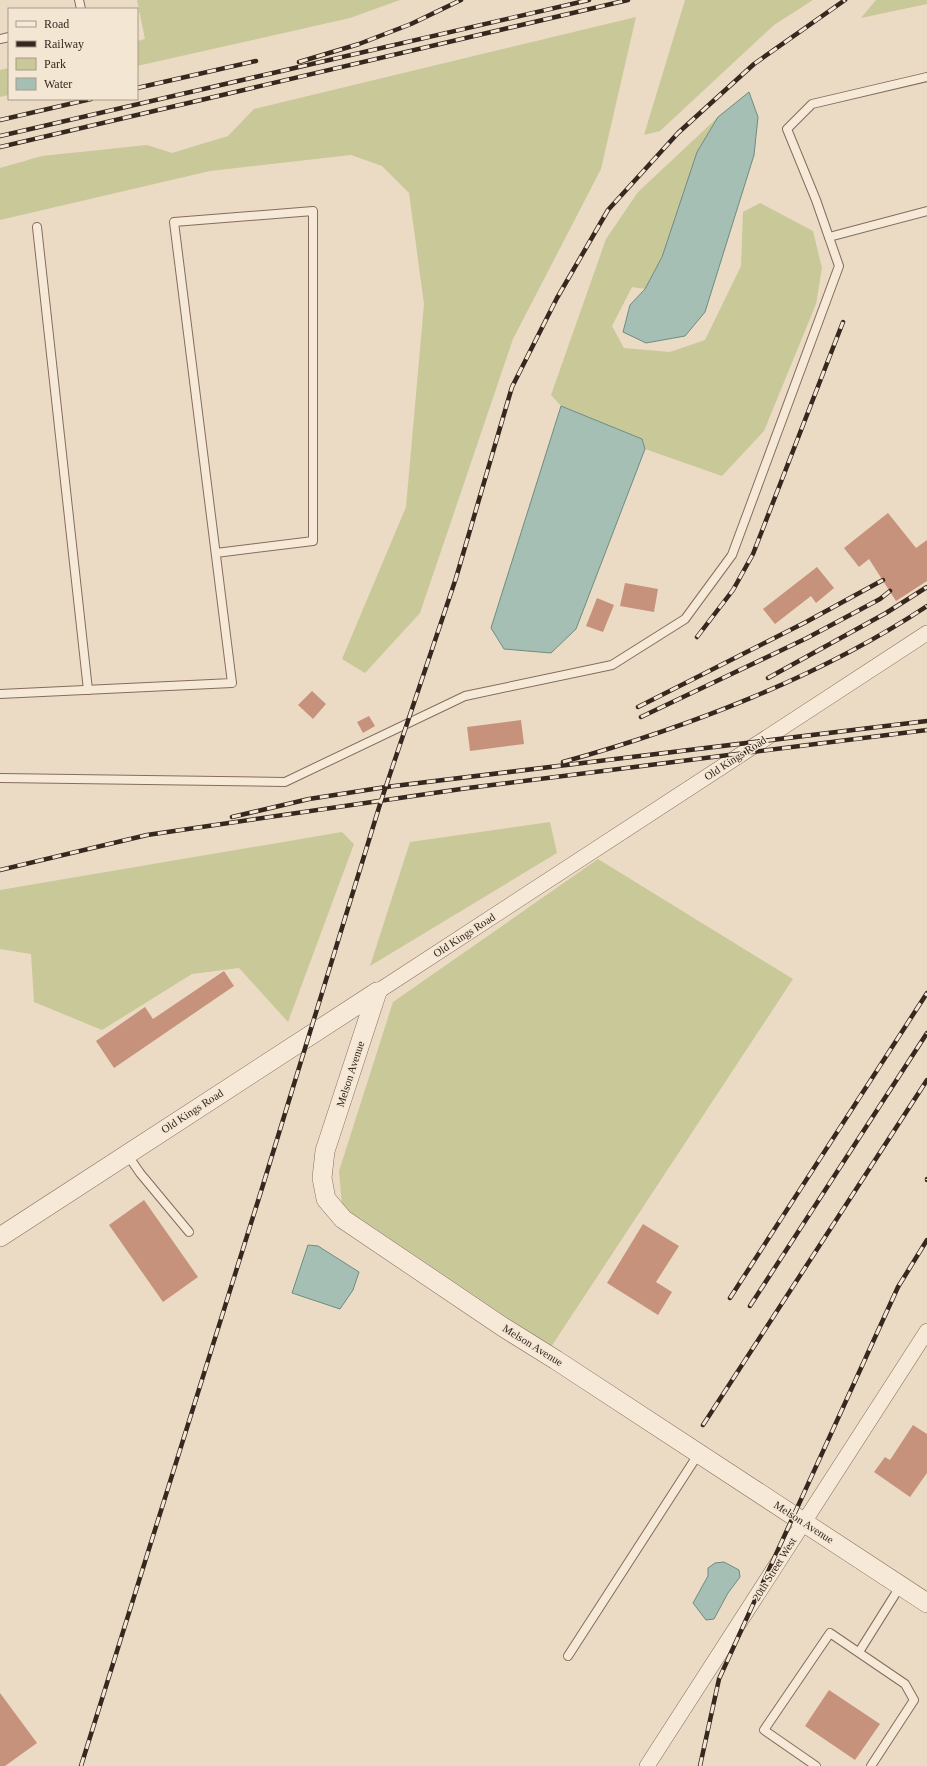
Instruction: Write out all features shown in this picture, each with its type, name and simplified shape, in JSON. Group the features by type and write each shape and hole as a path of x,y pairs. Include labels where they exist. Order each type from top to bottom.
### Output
{"street":[{"name":"Old Kings Road","path":"0,1237 927,633"},
{"name":"Melson Avenue","path":"377,992 325,1150 322,1178 326,1199 343,1219 503,1327 699,1453 927,1603"},
{"name":"20th Street West","path":"647,1766 927,1331"}],"lane":[{"path":"0,778 284,782 465,696 612,665 685,619 732,555 840,266 787,129 812,104 927,77"},
{"path":"0,694 232,683 174,222 313,211 313,541 216,553"},
{"path":"829,237 927,211"},
{"path":"37,227 88,690"},
{"path":"127,1154 140,1173 189,1232"},
{"path":"568,1656 699,1453"},
{"path":"860,1652 901,1586"},
{"path":"816,1766 764,1730 830,1633 905,1684 914,1700 871,1766"}],"green space":[{"path":"137,0 400,0 350,18 138,66 138,41 145,39"},
{"path":"685,0 813,0 774,25 660,131 644,135"},
{"path":"876,0 927,0 927,4 861,18"},
{"path":"636,17 601,169 513,339 420,613 365,673 342,659 406,507 424,304 409,193 382,166 351,155 210,171 0,220 0,168 42,156 147,145 172,153 228,136 254,109"},
{"path":"8,68 8,95 0,97 0,70"},
{"path":"718,117 697,152 662,257 645,289 632,287 612,326 624,348 670,352 705,340 741,266 743,212 760,203 813,231 822,268 816,304 764,431 722,476 645,449 642,439 561,406 551,395 606,239 638,192"},
{"path":"550,822 557,853 370,966 410,842"},
{"path":"342,832 354,844 288,1022 239,968 192,974 102,1030 34,1002 31,954 0,949 0,890"},
{"path":"598,859 793,979 551,1347 342,1206 339,1171 393,1002"}],"water":[{"path":"749,92 758,117 754,155 705,312 685,336 646,343 623,332 630,305 645,289 662,257 697,152 718,117"},
{"path":"561,406 642,439 645,449 576,629 551,653 504,649 491,628"},
{"path":"308,1245 318,1246 359,1272 353,1290 340,1309 292,1293"},
{"path":"724,1562 739,1570 740,1577 728,1593 714,1619 706,1620 693,1603 708,1576 708,1568 715,1563"}],"building":[{"path":"888,513 916,548 927,540 927,581 896,601 869,559 859,567 844,548"},
{"path":"817,567 834,588 816,603 811,596 775,624 763,609"},
{"path":"625,583 658,589 654,612 620,606"},
{"path":"597,598 614,605 603,632 586,626"},
{"path":"312,691 326,704 313,719 298,705"},
{"path":"369,716 375,726 363,733 357,722"},
{"path":"521,720 524,744 470,751 467,727"},
{"path":"224,971 234,986 114,1068 96,1041 145,1007 153,1019"},
{"path":"144,1200 198,1277 163,1302 109,1225"},
{"path":"643,1224 679,1246 656,1282 672,1292 658,1315 607,1283"},
{"path":"913,1425 927,1434 927,1473 910,1497 874,1472 885,1457 890,1460"},
{"path":"829,1690 880,1724 855,1760 805,1726"},
{"path":"0,1693 37,1743 5,1766 0,1766"}],"railway":[{"path":"299,62 359,44 411,24 461,0"},
{"path":"0,136 589,0"},
{"path":"0,147 628,0"},
{"path":"81,1766 263,1185 381,801 456,578 512,387 557,298 608,210 678,133 754,64 845,0"},
{"path":"138,88 256,61"},
{"path":"0,120 87,100"},
{"path":"697,637 733,590 753,554 843,322"},
{"path":"638,707 806,622 883,580"},
{"path":"768,678 886,613 927,587"},
{"path":"641,717 807,638 880,599 890,591"},
{"path":"563,762 657,733 751,698 842,656 886,632 927,606"},
{"path":"232,817 309,799 386,787 927,721"},
{"path":"0,870 147,835 468,788 927,730"},
{"path":"730,1298 927,993"},
{"path":"750,1306 927,1033"},
{"path":"703,1425 927,1080"},
{"path":"700,1766 719,1679 898,1287 927,1240"}]}
